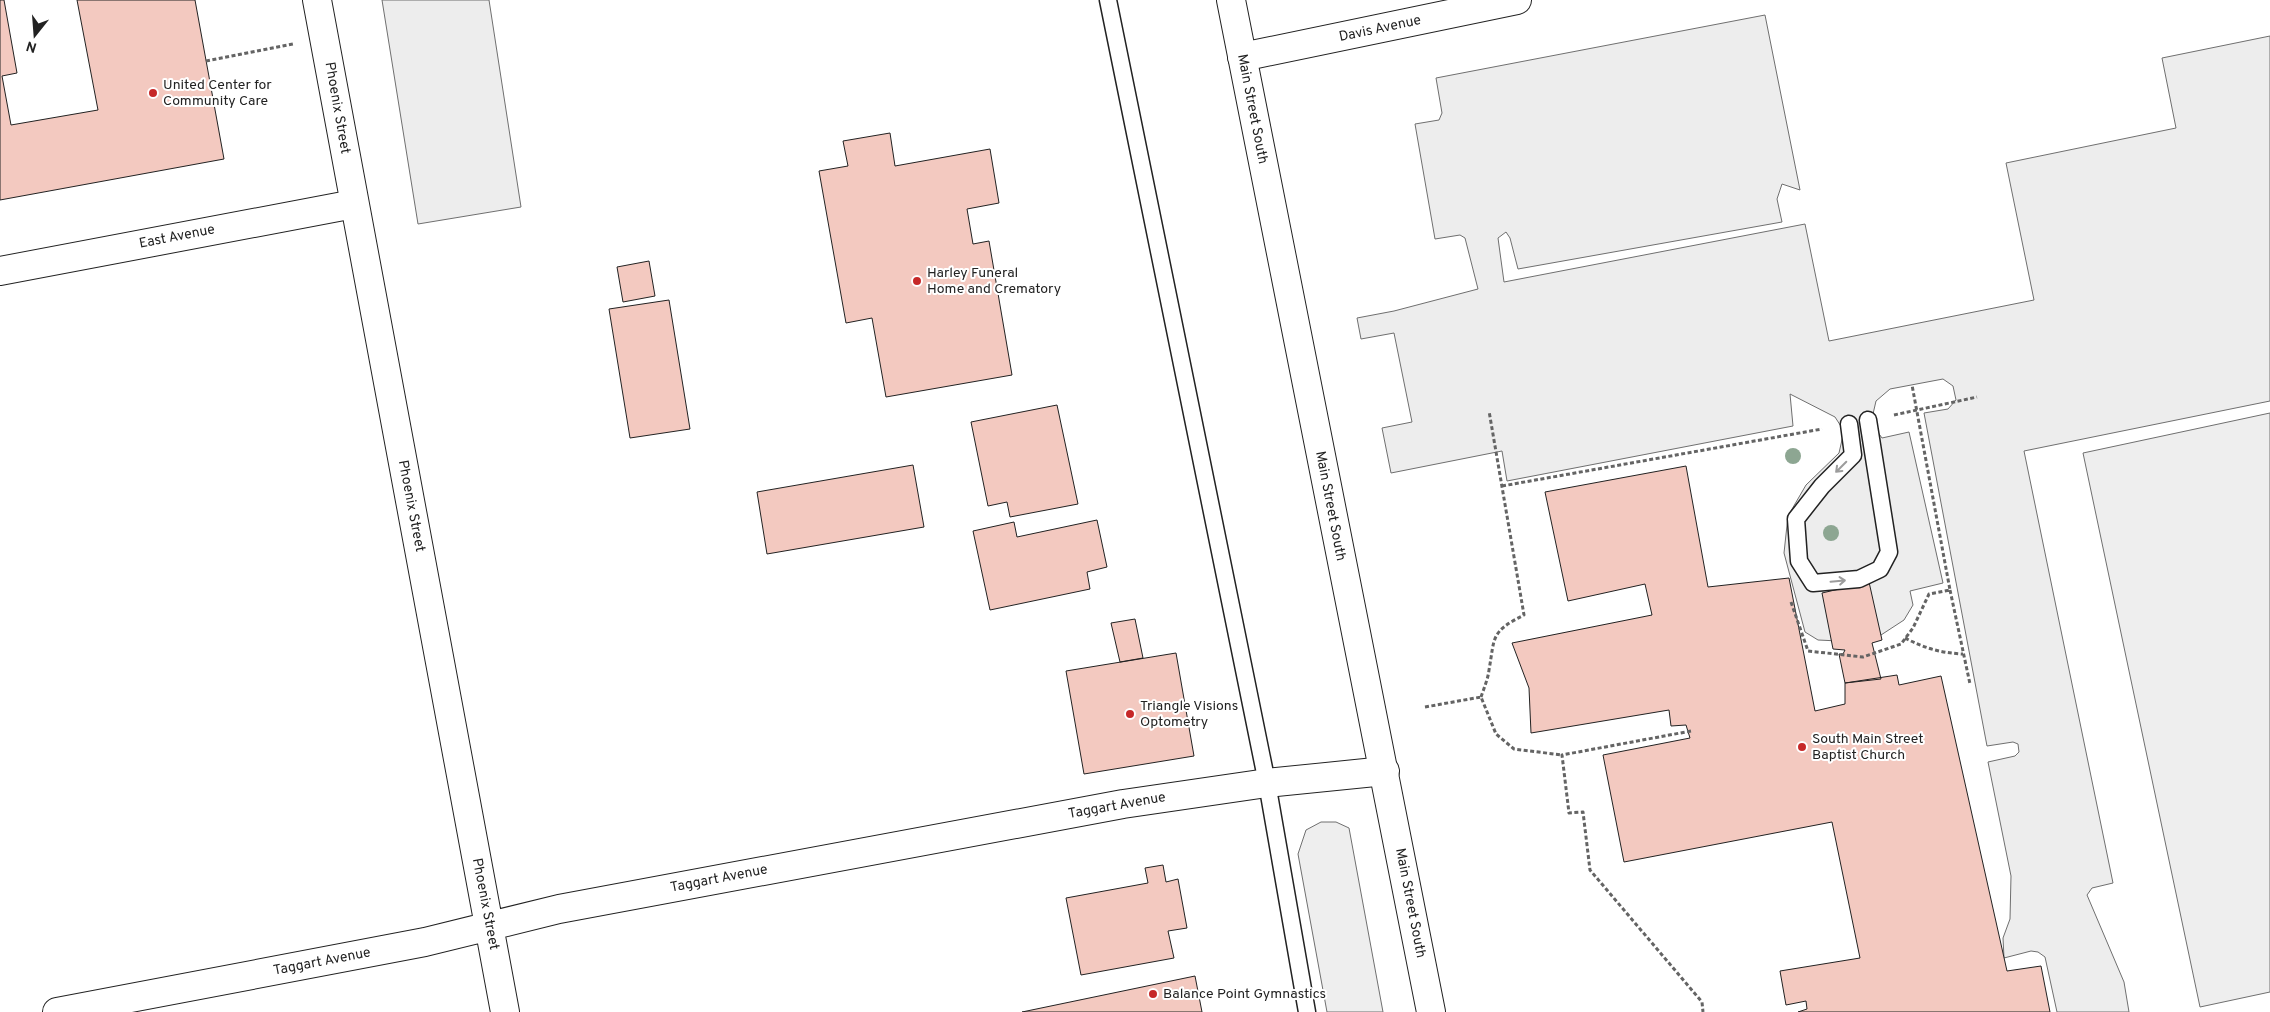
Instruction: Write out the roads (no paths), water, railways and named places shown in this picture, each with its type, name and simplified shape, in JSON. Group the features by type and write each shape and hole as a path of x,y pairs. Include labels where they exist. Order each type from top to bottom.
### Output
{"street":[{"name":"Phoenix Street","path":"317,0 505,1012"},
{"name":"Main Street South","path":"1231,0 1385,771 1431,1012"},
{"name":"Davis Avenue","path":"1242,57 1517,0"},
{"name":"East Avenue","path":"0,271 354,204"},
{"name":"Taggart Avenue","path":"57,1012 425,942 559,909 1113,806 1267,783 1385,771"}],"lane":[{"path":"1108,0 1267,783 1307,1012"},
{"path":"1849,424 1853,455 1822,486 1796,519 1799,561 1814,583 1860,579 1880,569 1889,552 1868,420"}],"place":[{"name":"United Center for Community Care","path":"153,93"},
{"name":"Harley Funeral Home and Crematory","path":"917,281"},
{"name":"Triangle Visions Optometry","path":"1130,714"},
{"name":"South Main Street Baptist Church","path":"1802,747"},
{"name":"Balance Point Gymnastics","path":"1153,994"}]}
